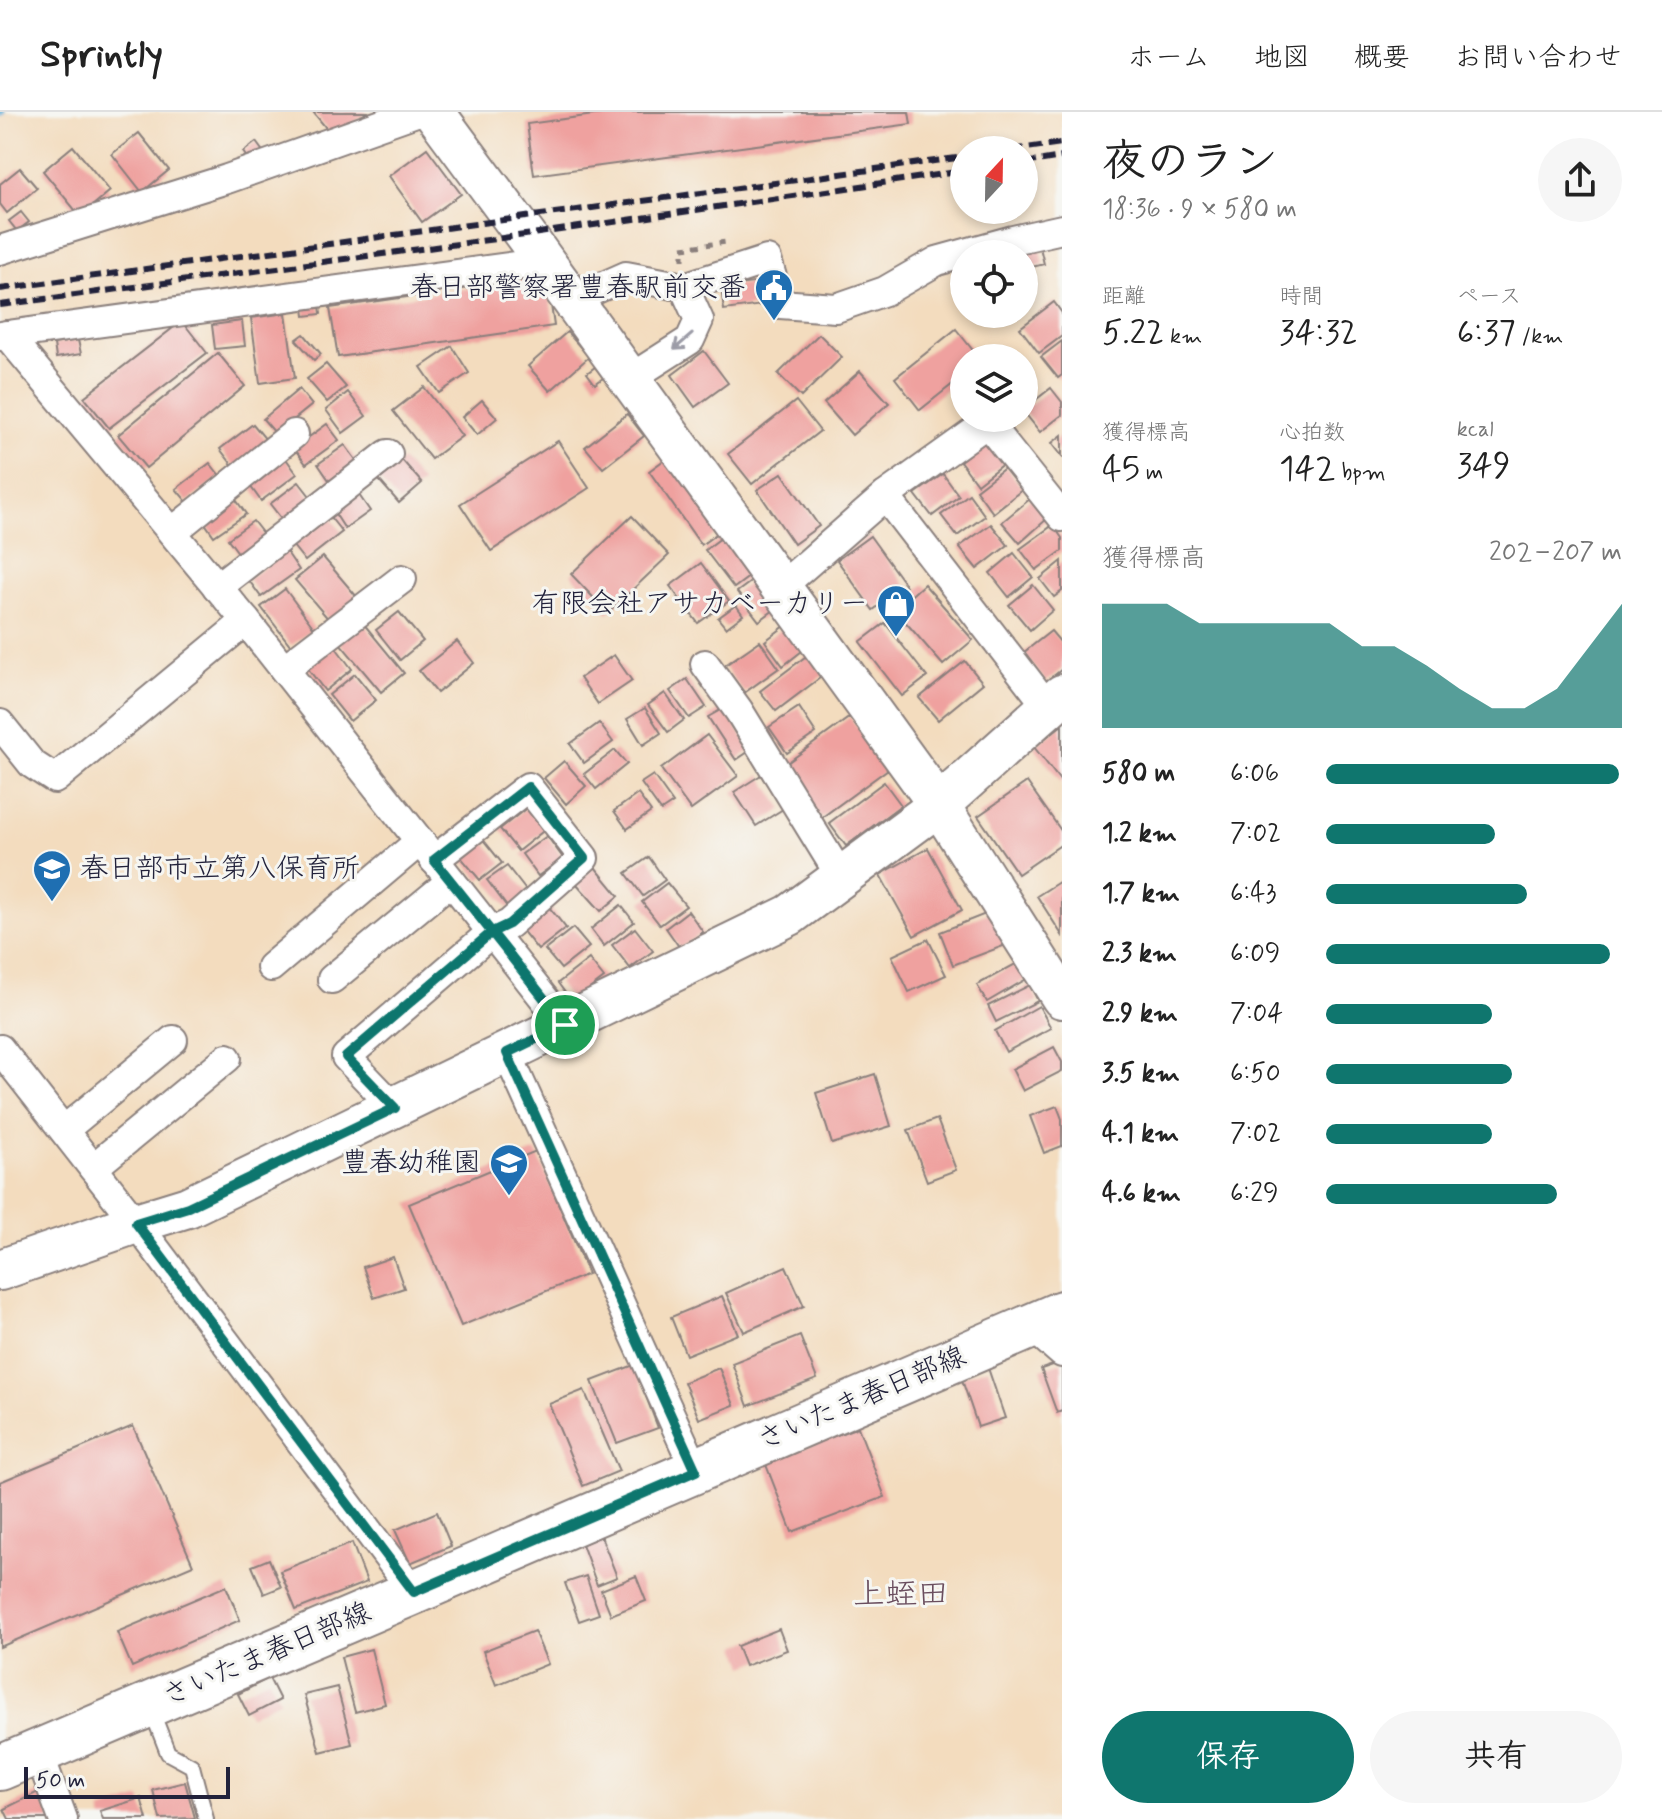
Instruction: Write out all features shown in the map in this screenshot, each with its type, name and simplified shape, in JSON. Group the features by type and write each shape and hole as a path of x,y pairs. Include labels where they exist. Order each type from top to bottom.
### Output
{"main road":[{"name":"さいたま春日部線","path":"19,1760 696,1471 1052,1331"}],"street":[{"path":"0,250 227,179 416,112"},
{"path":"434,112 939,805 1062,998"},
{"path":"572,300 626,276 684,287 767,260 780,304 836,308 885,291 937,261 1062,229"},
{"path":"4,336 545,262"},
{"path":"629,379 690,340 699,320 684,287"},
{"path":"4,336 246,621 565,1025"},
{"path":"781,587 885,496 987,423 1062,517"},
{"path":"172,532 294,434"},
{"path":"217,587 388,454"},
{"path":"0,1270 188,1207 790,915 939,805 1055,701 885,496"},
{"path":"284,669 402,579"},
{"path":"0,724 32,764 55,779 246,621"},
{"path":"705,664 739,711 841,877"},
{"path":"271,967 435,861 528,787 584,858 509,924 492,932 346,1057 395,1108"},
{"path":"332,979 435,861"},
{"path":"64,1130 173,1040"},
{"path":"0,1049 136,1223 414,1592"},
{"path":"507,1053 696,1471"},
{"path":"93,1168 227,1058"},
{"path":"19,1760 63,1819"}],"lane":[{"path":"149,1705 168,1753 192,1766 206,1819"}],"building":[{"path":"313,112 367,112 335,139"},
{"path":"616,112 909,112 911,124 534,175 527,124"},
{"path":"139,133 169,170 142,192 112,154"},
{"path":"256,142 264,153 250,162 243,152"},
{"path":"73,146 110,191 80,216 43,171"},
{"path":"427,148 461,194 422,222 389,176"},
{"path":"20,168 37,188 7,213 0,204 0,184"},
{"path":"21,212 29,222 17,231 9,221"},
{"path":"1038,243 1044,264 1038,266"},
{"path":"547,277 554,326 338,357 330,308"},
{"path":"761,282 763,305 724,310 721,287"},
{"path":"1054,302 1062,313 1062,336 1039,353 1038,344 1032,344 1020,328 1038,328 1038,314"},
{"path":"320,305 321,314 305,316 304,308"},
{"path":"286,313 295,378 260,383 251,318"},
{"path":"182,321 207,353 109,428 84,397"},
{"path":"242,321 245,346 215,349 212,325"},
{"path":"956,329 968,344 950,344 950,386 920,410 895,378"},
{"path":"567,332 589,357 550,391 528,366"},
{"path":"304,334 321,354 314,360 296,340"},
{"path":"819,334 842,357 801,397 778,374"},
{"path":"78,340 81,354 56,358 54,344"},
{"path":"1062,341 1062,375 1058,378 1041,357"},
{"path":"452,346 469,373 439,393 421,367"},
{"path":"704,351 728,383 695,407 672,375"},
{"path":"218,353 245,386 146,468 118,435"},
{"path":"326,364 346,387 327,402 307,379"},
{"path":"595,367 603,378 595,384 587,373"},
{"path":"860,371 889,403 852,435 824,403"},
{"path":"424,387 462,436 431,459 393,411"},
{"path":"1051,388 1062,402 1062,415 1040,432 1038,430 1038,398"},
{"path":"299,389 312,405 276,434 263,419"},
{"path":"348,392 366,416 343,433 326,410"},
{"path":"482,400 497,418 477,435 462,417"},
{"path":"796,401 820,431 752,484 728,454"},
{"path":"627,414 644,436 603,468 585,447"},
{"path":"253,424 267,441 234,467 220,449"},
{"path":"327,424 339,440 306,464 294,448"},
{"path":"1062,435 1062,456 1052,443"},
{"path":"558,441 589,488 491,551 460,504"},
{"path":"986,441 1004,463 977,484 960,461"},
{"path":"345,445 359,464 331,483 318,464"},
{"path":"671,455 723,529 701,545 649,471"},
{"path":"284,456 297,474 261,501 248,483"},
{"path":"402,460 422,483 399,503 379,480"},
{"path":"210,463 221,477 187,502 176,489"},
{"path":"1006,467 1023,489 993,513 976,490"},
{"path":"782,473 819,526 794,544 757,490"},
{"path":"943,474 959,496 932,516 915,494"},
{"path":"299,482 313,500 284,522 270,504"},
{"path":"969,494 985,516 957,536 941,515"},
{"path":"359,495 370,511 345,529 334,512"},
{"path":"234,497 246,514 214,536 202,519"},
{"path":"1031,498 1048,518 1020,543 1002,522"},
{"path":"632,516 669,555 608,613 571,574"},
{"path":"330,517 342,532 305,561 293,546"},
{"path":"253,521 267,539 242,558 228,539"},
{"path":"991,524 1008,545 977,569 959,547"},
{"path":"1053,525 1062,538 1062,551 1036,570 1020,549"},
{"path":"725,535 754,573 734,588 705,550"},
{"path":"870,536 906,586 873,610 837,560"},
{"path":"286,551 299,570 261,597 248,579"},
{"path":"1014,553 1033,577 1009,597 990,573"},
{"path":"323,557 357,597 330,621 295,580"},
{"path":"1062,561 1062,591 1054,597 1040,579"},
{"path":"701,563 729,601 698,623 670,586"},
{"path":"756,578 778,607 759,621 737,592"},
{"path":"924,584 973,640 943,665 895,610"},
{"path":"1033,585 1053,610 1030,630 1009,605"},
{"path":"285,589 314,628 291,646 261,607"},
{"path":"736,605 743,615 726,628 718,618"},
{"path":"399,612 423,641 400,660 376,630"},
{"path":"363,623 404,673 381,692 339,642"},
{"path":"789,623 807,647 783,666 765,641"},
{"path":"885,623 927,677 902,696 860,642"},
{"path":"1051,631 1062,644 1062,669 1046,682 1023,653"},
{"path":"457,641 474,663 437,693 419,671"},
{"path":"760,641 779,668 744,693 724,666"},
{"path":"334,645 352,669 325,691 306,666"},
{"path":"809,654 825,674 776,711 760,691"},
{"path":"614,655 632,681 598,704 580,678"},
{"path":"965,661 983,683 938,720 919,698"},
{"path":"355,674 376,700 350,721 329,695"},
{"path":"687,679 706,707 689,718 670,691"},
{"path":"665,693 684,720 668,732 648,705"},
{"path":"799,707 816,733 787,753 769,727"},
{"path":"645,708 661,733 643,745 627,719"},
{"path":"724,708 751,750 736,760 708,717"},
{"path":"850,717 888,769 821,818 783,766"},
{"path":"599,723 613,742 584,763 570,744"},
{"path":"1062,725 1062,783 1034,747"},
{"path":"707,735 738,776 691,810 661,769"},
{"path":"615,750 627,764 596,789 584,774"},
{"path":"564,761 586,786 566,804 544,778"},
{"path":"653,775 673,803 661,811 641,783"},
{"path":"761,775 783,809 756,826 734,792"},
{"path":"884,782 901,805 846,846 829,823"},
{"path":"1027,782 1062,832 1062,844 1018,874 978,816"},
{"path":"638,794 651,812 627,829 614,811"},
{"path":"529,806 547,828 518,851 500,829"},
{"path":"547,836 563,858 538,876 522,854"},
{"path":"481,837 502,863 480,880 459,855"},
{"path":"928,848 962,910 914,936 880,875"},
{"path":"649,857 665,880 643,896 626,873"},
{"path":"507,866 528,893 508,908 487,880"},
{"path":"595,867 619,896 601,911 576,883"},
{"path":"1062,880 1062,935 1037,896"},
{"path":"667,883 686,906 660,925 642,902"},
{"path":"621,905 634,922 604,946 591,929"},
{"path":"549,907 566,928 538,950 521,929"},
{"path":"688,911 703,932 680,948 666,928"},
{"path":"993,911 1006,945 953,965 940,932"},
{"path":"573,928 589,947 561,969 545,950"},
{"path":"635,928 653,951 630,968 612,945"},
{"path":"928,939 946,975 909,992 892,956"},
{"path":"589,959 604,978 572,1002 558,983"},
{"path":"1021,961 1030,977 987,1002 977,985"},
{"path":"1030,985 1038,1001 996,1022 988,1006"},
{"path":"1039,1006 1051,1028 1006,1052 995,1031"},
{"path":"1054,1047 1062,1062 1062,1071 1023,1091 1012,1069"},
{"path":"875,1074 891,1126 832,1144 816,1093"},
{"path":"1057,1106 1062,1119 1062,1146 1044,1153 1030,1116"},
{"path":"937,1119 956,1170 927,1181 908,1130"},
{"path":"536,1151 588,1274 461,1326 409,1204"},
{"path":"393,1257 404,1288 374,1298 363,1267"},
{"path":"786,1266 804,1306 744,1332 726,1293"},
{"path":"722,1296 738,1334 686,1355 671,1317"},
{"path":"800,1336 817,1379 748,1406 732,1363"},
{"path":"1062,1362 1062,1411 1057,1413 1041,1369"},
{"path":"634,1365 658,1428 617,1443 592,1381"},
{"path":"719,1368 734,1405 699,1419 684,1382"},
{"path":"988,1368 1005,1418 978,1427 961,1377"},
{"path":"584,1390 619,1471 583,1486 549,1404"},
{"path":"133,1426 193,1565 0,1647 0,1482"},
{"path":"858,1427 885,1497 792,1532 765,1462"},
{"path":"437,1512 451,1546 410,1563 395,1530"},
{"path":"601,1536 617,1577 597,1585 582,1544"},
{"path":"352,1543 367,1582 296,1610 280,1571"},
{"path":"269,1559 281,1587 264,1594 252,1566"},
{"path":"586,1576 599,1614 579,1621 565,1583"},
{"path":"636,1576 646,1601 611,1615 601,1590"},
{"path":"226,1586 240,1620 132,1667 117,1632"},
{"path":"779,1629 787,1650 745,1666 737,1646"},
{"path":"534,1631 548,1664 496,1685 483,1651"},
{"path":"371,1649 385,1704 355,1712 341,1657"},
{"path":"269,1678 280,1700 249,1716 238,1694"},
{"path":"337,1687 352,1744 320,1752 304,1695"},
{"path":"185,1782 195,1818 160,1819 153,1790"},
{"path":"38,1792 52,1819 9,1819 4,1809"},
{"path":"141,1798 147,1819 103,1819 100,1811"}],"railway":[{"path":"1038,146 1062,143"},
{"path":"1038,161 1062,157"},
{"path":"0,289 950,159"},
{"path":"0,305 525,235 950,173"}],"place":[{"name":"春日部警察署豊春駅前交番","path":"774,322"},
{"name":"有限会社アサカベーカリー","path":"896,638"},
{"name":"春日部市立第八保育所","path":"52,903"},
{"name":"豊春幼稚園","path":"509,1197"}],"district":[{"name":"上蛭田","path":"901,1595"}],"route":[{"path":"565,1025 492,932 434,860 528,787 584,858 509,924 492,932 346,1057 395,1108 188,1207 136,1223 414,1592 696,1471 507,1053 565,1025"}]}
